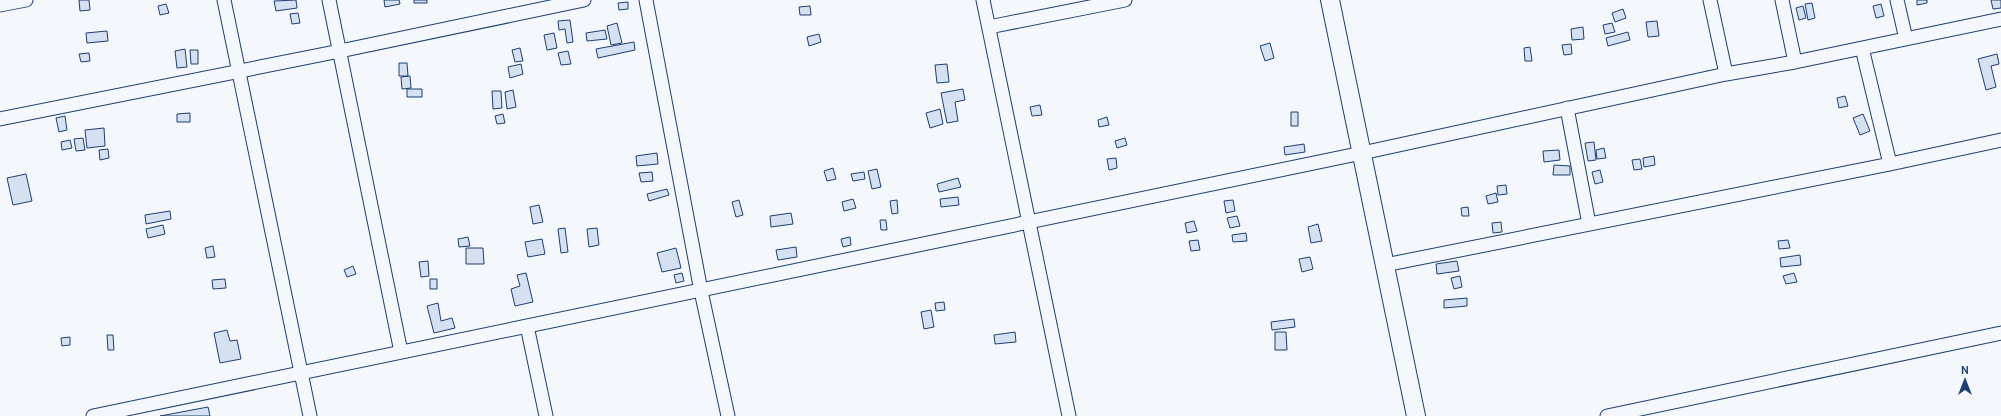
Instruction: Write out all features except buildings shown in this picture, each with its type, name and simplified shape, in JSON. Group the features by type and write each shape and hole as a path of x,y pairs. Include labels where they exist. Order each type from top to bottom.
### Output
{"street":[{"path":"0,5 26,0"},
{"path":"224,0 310,416"},
{"path":"330,0 401,352"},
{"path":"0,119 340,51 584,0"},
{"path":"646,0 701,291 728,416"},
{"path":"983,0 1069,416"},
{"path":"989,27 1125,0"},
{"path":"1330,0 1416,416"},
{"path":"1710,0 1726,74"},
{"path":"1782,0 1795,62"},
{"path":"1897,0 1906,39"},
{"path":"93,416 1362,153 1726,74 1795,62 2001,19"},
{"path":"1862,48 1890,164"},
{"path":"1567,108 1589,224"},
{"path":"1385,264 1890,164 2001,140"},
{"path":"527,326 546,416"},
{"path":"1607,416 2001,333"}]}
